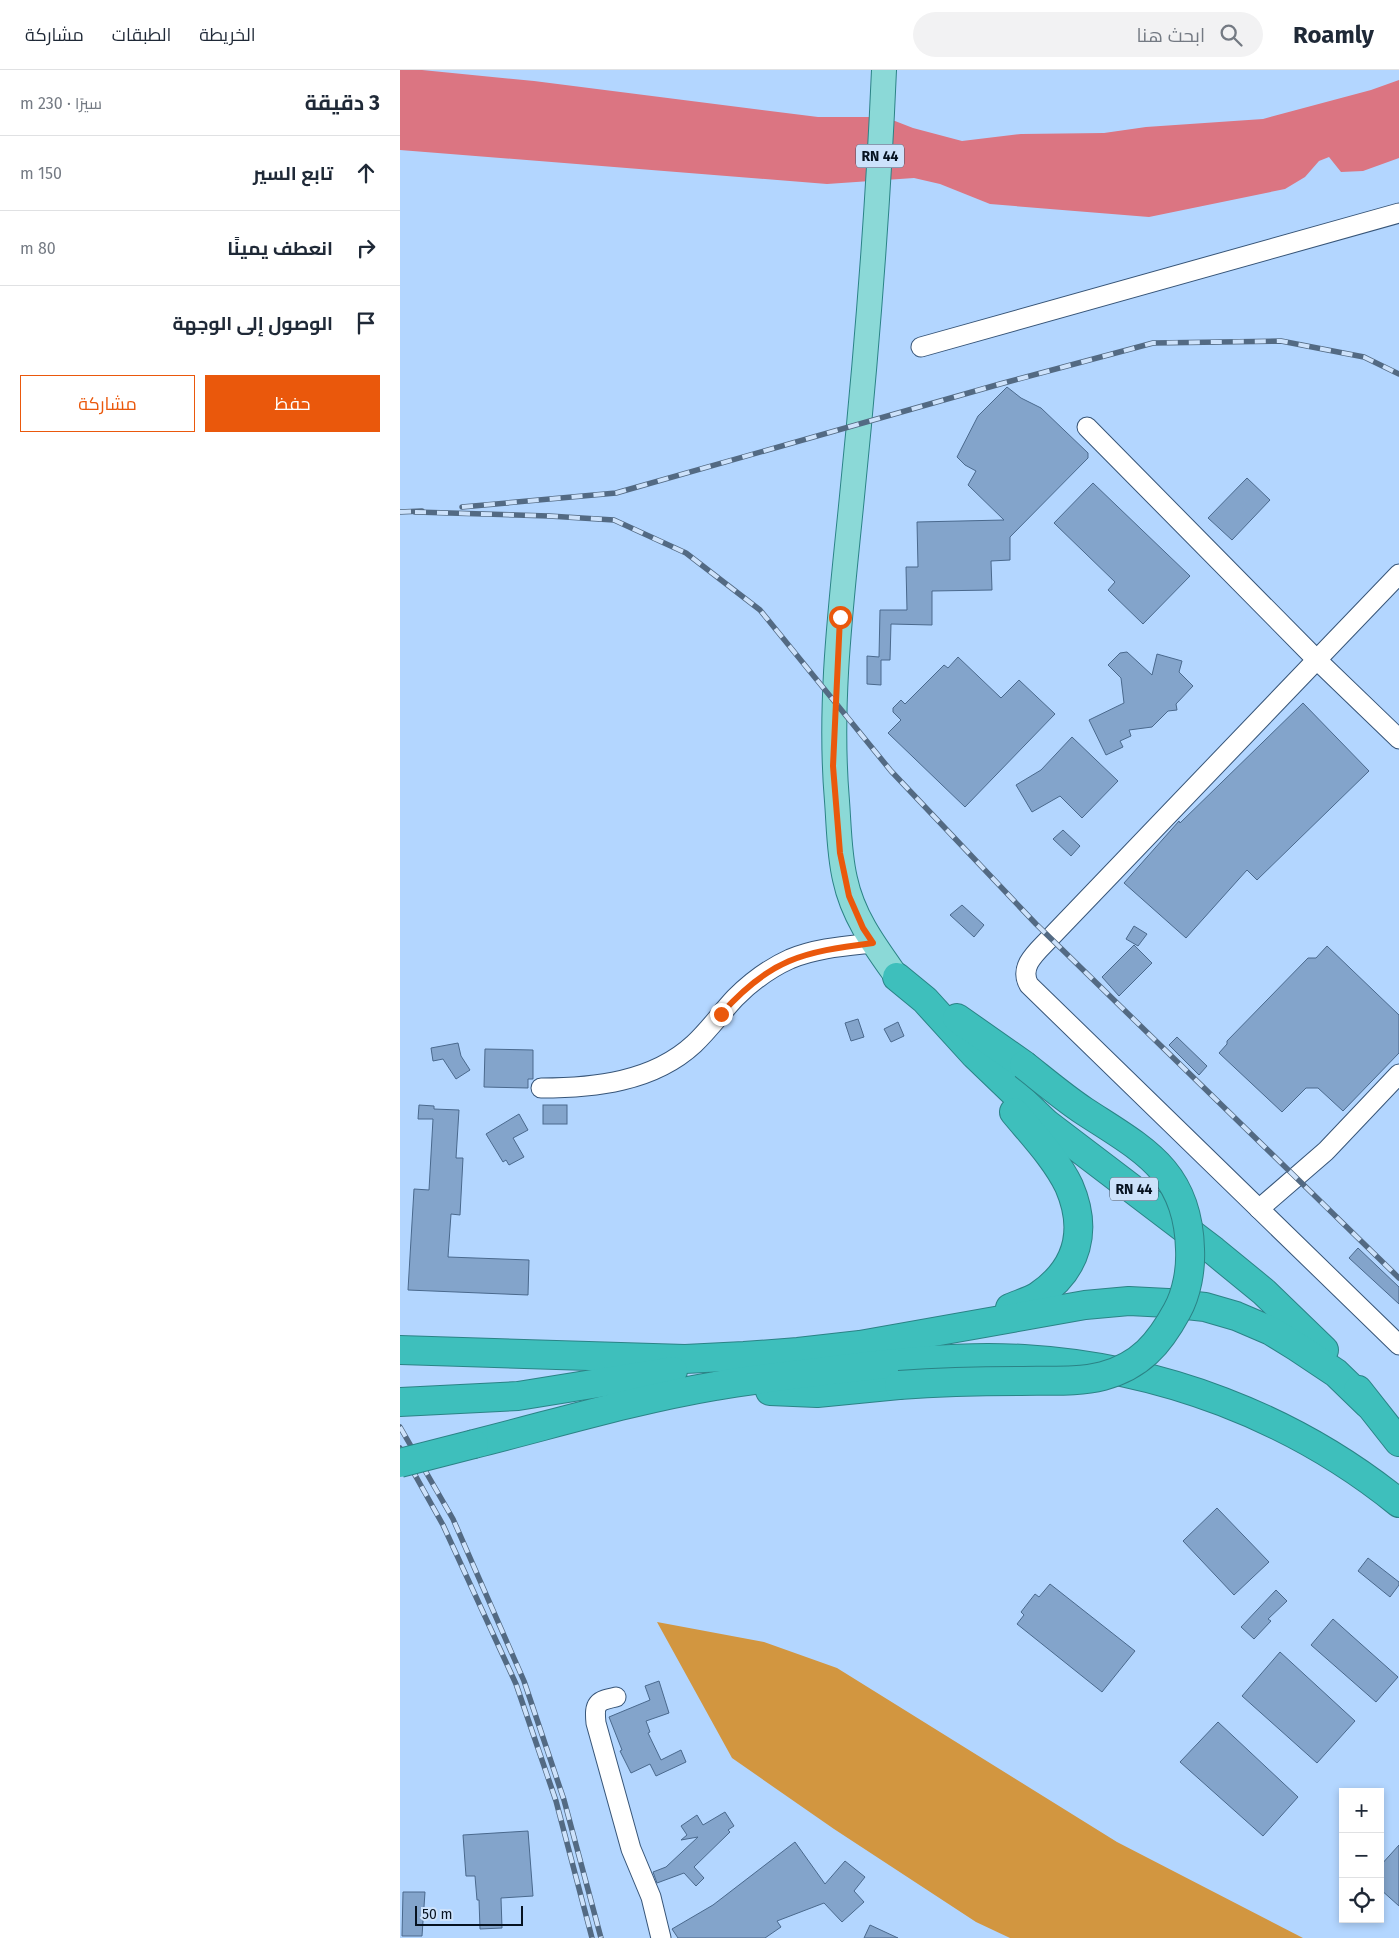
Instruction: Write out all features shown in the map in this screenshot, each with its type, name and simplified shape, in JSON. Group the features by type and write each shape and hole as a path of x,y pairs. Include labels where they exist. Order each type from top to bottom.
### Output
{"highway":[{"name":"RN 44","path":"897,977 925,1000 975,1055 1047,1124 1214,1251 1264,1292 1342,1369 1399,1442"},
{"path":"897,977 1055,1164 1068,1184 1077,1207 1078,1236 1072,1261 1058,1281 1036,1297 1011,1307 927,1333"},
{"path":"716,1386 787,1393 816,1393 948,1381 1075,1380 1102,1376 1125,1368 1142,1358 1159,1341 1179,1307 1186,1285 1190,1257 1190,1226 1174,1185 1152,1158 1130,1140 1080,1108 1024,1065 942,1008 925,1000"},
{"path":"400,1402 518,1396 798,1352 860,1345 1085,1305 1129,1301 1168,1303 1205,1308 1236,1316 1284,1339 1336,1373 1368,1404"},
{"path":"407,1350 685,1359 798,1352"},
{"path":"400,1464 661,1396 716,1386 879,1364 982,1358 1024,1359 1087,1366 1145,1377 1183,1387 1238,1407 1274,1423 1348,1465 1399,1503"}],"main road":[{"name":"RN 44","path":"884,70 879,194 840,617 833,766 844,878 855,911 873,943 897,977"}],"lane":[{"path":"921,346 1399,213"},
{"path":"1087,427 1316,659 1399,739"},
{"path":"1399,574 1050,938 1030,961 1025,973 1025,979 1029,985 1399,1345"},
{"path":"540,1088 573,1088 615,1082 664,1066 694,1045 736,998 771,969 791,958 815,951 873,943"},
{"path":"1259,1209 1326,1151 1399,1074"},
{"path":"616,1697 600,1702 596,1706 596,1723 631,1849 651,1897 661,1938"}],"shaded area":[{"path":"400,70 422,70 534,81 818,117 871,117 895,121 913,128 962,141 1021,134 1104,133 1146,127 1263,119 1371,90 1399,80 1399,158 1363,171 1341,172 1329,157 1319,161 1305,177 1285,189 1149,217 990,204 940,184 914,178 827,184 400,150"},
{"path":"657,1622 764,1642 837,1668 1117,1842 1303,1938 1010,1938 976,1922 834,1829 732,1758"}],"building":[{"path":"1007,387 1021,398 1041,408 1088,453 1088,458 1010,537 1010,560 991,561 992,590 932,591 932,625 891,624 890,660 881,660 881,685 867,684 867,656 879,657 880,610 907,610 906,567 918,567 917,522 1004,520 968,485 976,471 965,465 957,457 978,416"},
{"path":"1247,478 1270,500 1232,540 1208,518"},
{"path":"1093,483 1190,576 1143,624 1108,590 1115,582 1054,523"},
{"path":"1127,652 1152,675 1157,654 1182,661 1179,672 1193,686 1176,704 1177,710 1168,711 1152,727 1129,730 1131,736 1120,741 1123,747 1106,755 1089,720 1124,703 1121,678 1108,665 1120,653"},
{"path":"958,657 1001,698 1019,680 1055,714 965,807 888,733 901,720 893,712 893,708 901,700 905,704 944,665 948,668"},
{"path":"1303,703 1369,771 1257,880 1247,870 1186,938 1124,883 1179,821 1180,823"},
{"path":"1072,737 1118,781 1082,818 1060,796 1032,812 1016,785 1041,770"},
{"path":"1063,830 1080,846 1071,856 1053,839"},
{"path":"962,905 984,925 974,937 950,915"},
{"path":"1134,926 1147,934 1138,946 1126,939"},
{"path":"1134,945 1152,963 1119,996 1102,977"},
{"path":"1327,946 1399,1015 1399,1053 1343,1111 1318,1088 1306,1088 1282,1112 1219,1053 1227,1044 1227,1041 1308,958 1316,958"},
{"path":"858,1019 864,1037 851,1041 845,1023"},
{"path":"898,1022 904,1036 891,1042 884,1029"},
{"path":"1177,1037 1207,1066 1199,1075 1169,1045"},
{"path":"458,1043 461,1056 470,1070 456,1079 443,1059 433,1061 431,1048"},
{"path":"485,1049 533,1050 533,1079 528,1079 528,1088 484,1087"},
{"path":"419,1105 434,1106 434,1109 459,1110 456,1158 463,1158 460,1215 451,1214 448,1257 529,1260 528,1295 408,1290 414,1189 429,1190 433,1119 418,1119"},
{"path":"543,1105 567,1105 567,1124 543,1124"},
{"path":"519,1114 528,1130 513,1138 524,1157 509,1165 506,1160 503,1162 486,1134"},
{"path":"1358,1248 1399,1287 1399,1304 1349,1258"},
{"path":"1217,1508 1269,1562 1234,1595 1183,1541"},
{"path":"1368,1558 1399,1582 1399,1585 1390,1597 1358,1571"},
{"path":"1050,1584 1135,1651 1102,1692 1017,1624 1024,1615 1021,1612 1035,1594 1039,1597"},
{"path":"1276,1590 1287,1601 1268,1619 1271,1621 1254,1639 1241,1627"},
{"path":"1333,1619 1398,1677 1376,1702 1311,1645"},
{"path":"1280,1652 1355,1721 1317,1763 1242,1696"},
{"path":"659,1681 669,1713 646,1721 650,1732 648,1733 661,1760 681,1750 686,1762 656,1776 650,1764 631,1773 620,1751 622,1750 609,1717 650,1700 645,1686"},
{"path":"1218,1722 1298,1797 1263,1836 1180,1762"},
{"path":"725,1812 734,1826 728,1830 730,1832 694,1867 704,1878 696,1886 684,1873 657,1883 653,1872 666,1867 698,1837 681,1840 687,1835 681,1826 697,1815 703,1825"},
{"path":"528,1831 533,1896 501,1898 502,1928 480,1929 479,1900 477,1900 475,1876 466,1876 463,1835"},
{"path":"795,1842 825,1884 845,1861 865,1877 854,1891 864,1902 842,1922 824,1903 777,1921 781,1927 765,1938 678,1938 672,1929 713,1905"},
{"path":"1399,1845 1399,1906 1384,1893 1384,1862"},
{"path":"403,1892 425,1892 422,1936 402,1936"},
{"path":"870,1925 898,1938 864,1938"}],"railway":[{"path":"462,507 616,493 1000,384 1153,343 1281,341 1364,357 1399,374"},
{"path":"400,512 422,511"},
{"path":"415,512 614,520 686,553 760,610 891,771 1036,924 1399,1278"},
{"path":"400,1427 453,1519 524,1681 564,1800 601,1938"},
{"path":"400,1448 443,1525 516,1684 556,1801 592,1938"}],"route":[{"path":"721,1014 753,982 791,958 815,951 873,943 863,928 849,896 840,853 833,766 840,617"}]}
